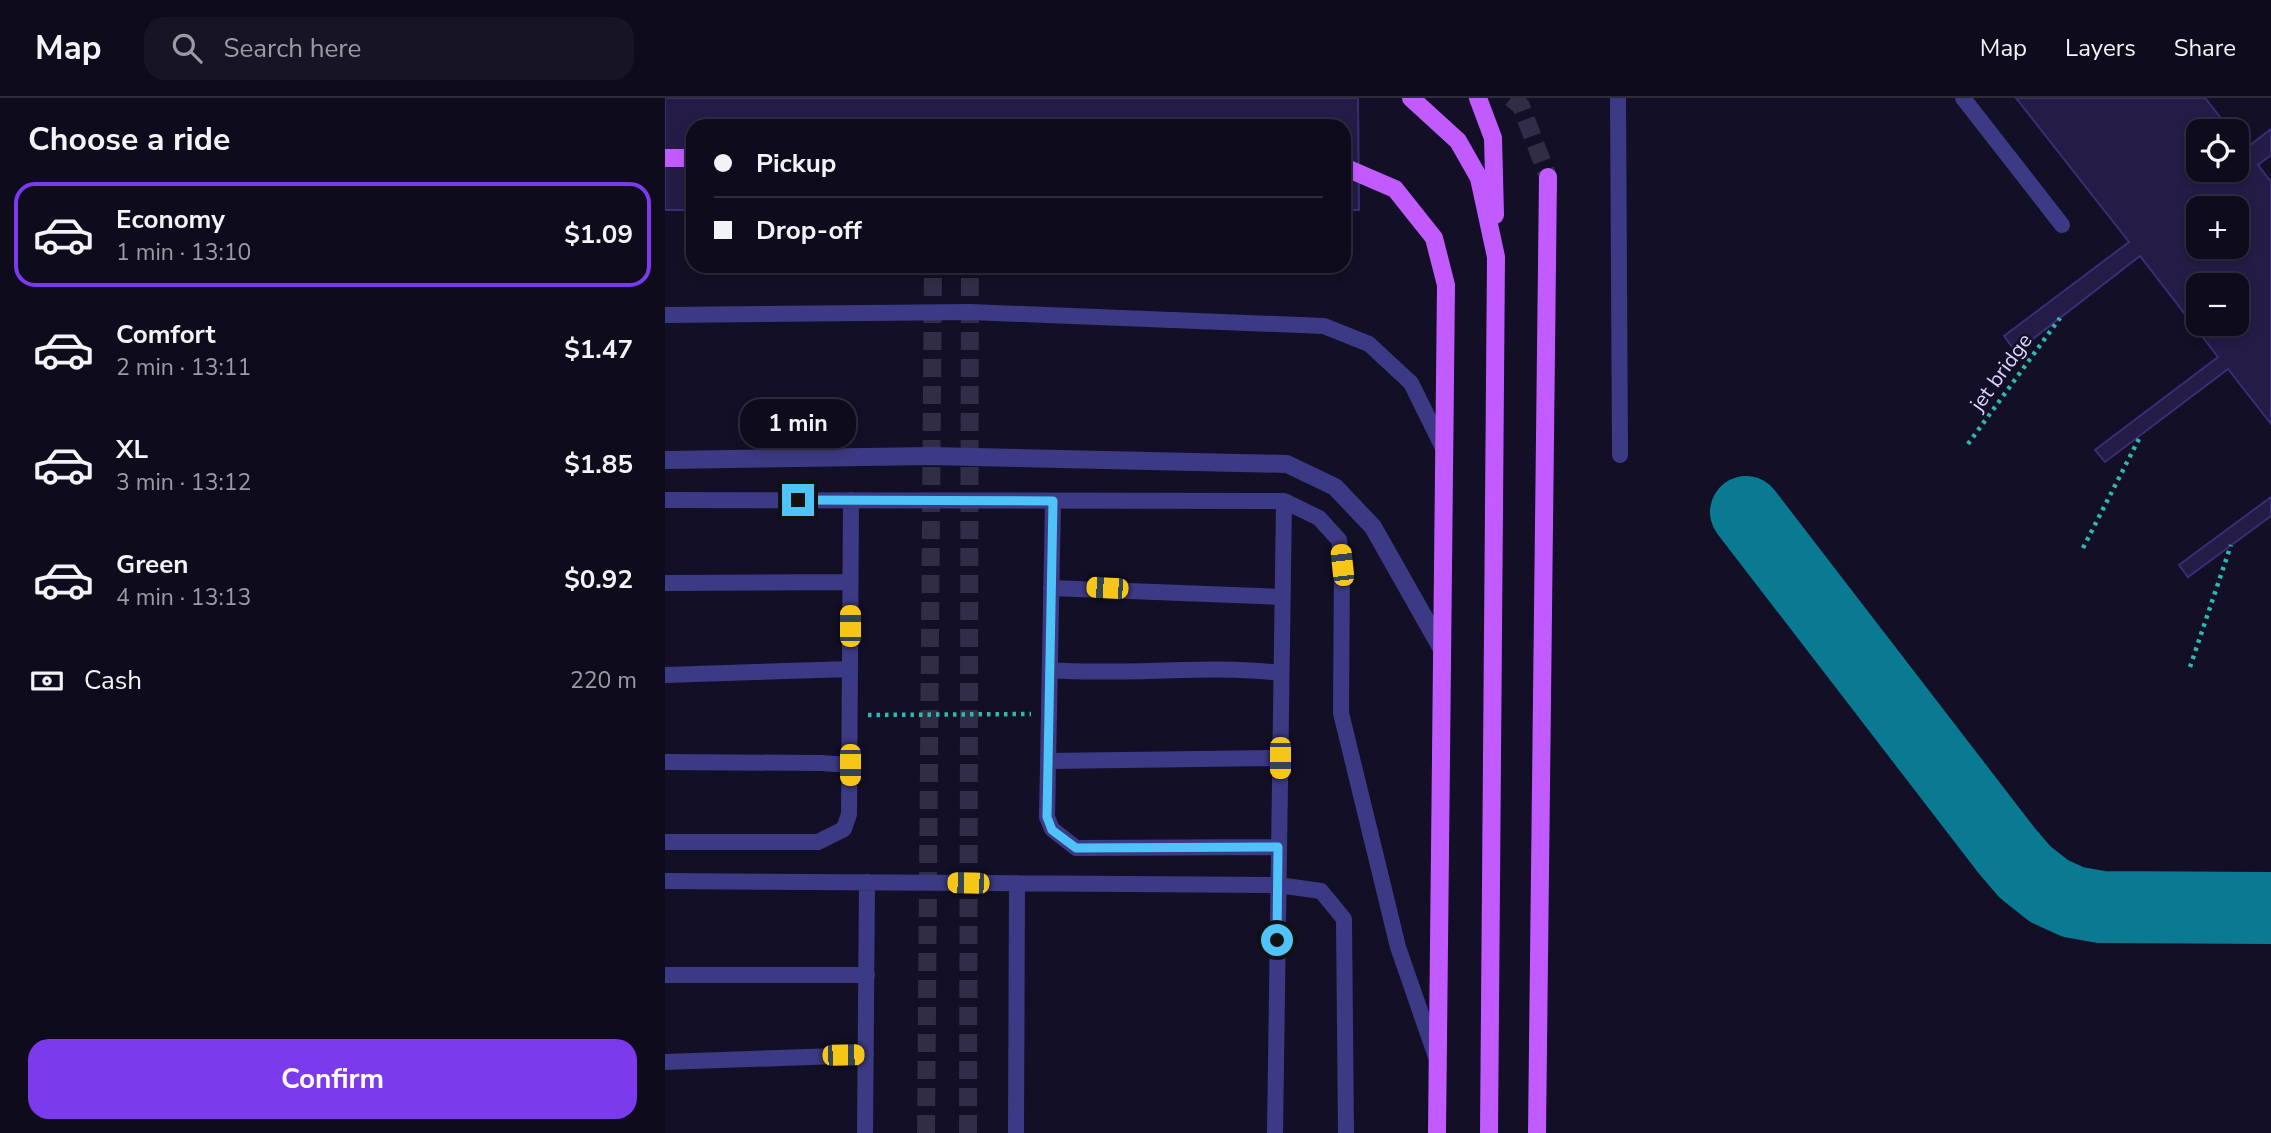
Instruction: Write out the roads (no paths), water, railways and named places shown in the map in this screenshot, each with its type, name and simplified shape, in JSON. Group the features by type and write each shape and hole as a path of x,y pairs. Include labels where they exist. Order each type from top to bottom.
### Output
{"main road":[{"path":"1411,98 1458,141 1479,178 1496,257"},
{"path":"1478,98 1493,138 1496,257 1489,1133"},
{"path":"665,158 686,159"},
{"path":"1351,170 1395,189 1434,238 1446,285 1437,1133"},
{"path":"1537,1133 1548,177"}],"street":[{"path":"665,460 931,456 1287,464 1335,487 1373,527 1442,649"}],"lane":[{"path":"1618,98 1620,455"},
{"path":"1963,98 2062,225"},
{"path":"665,314 970,312 1324,326 1369,344 1411,383 1444,450"},
{"path":"665,500 1283,501 1319,518 1339,540 1342,565 1341,713 1398,947 1438,1062"},
{"path":"665,842 818,842 843,830 849,814 851,500"},
{"path":"1053,501 1047,817 1052,830 1076,848 1278,847"},
{"path":"1275,1133 1283,501"},
{"path":"665,583 850,582"},
{"path":"1051,588 1282,597"},
{"path":"665,675 850,669"},
{"path":"1050,670 1078,672 1247,669 1281,673"},
{"path":"1048,761 1280,758"},
{"path":"665,762 850,765"},
{"path":"665,881 1278,885 1321,891 1344,919 1346,1133"},
{"path":"865,1133 867,882"},
{"path":"1016,1133 1017,883"},
{"path":"665,975 867,975"},
{"path":"665,1062 866,1055"}],"tunnel":[{"path":"1511,98 1521,106 1548,177"},
{"path":"926,1133 933,273"},
{"path":"968,1133 970,273"}]}
